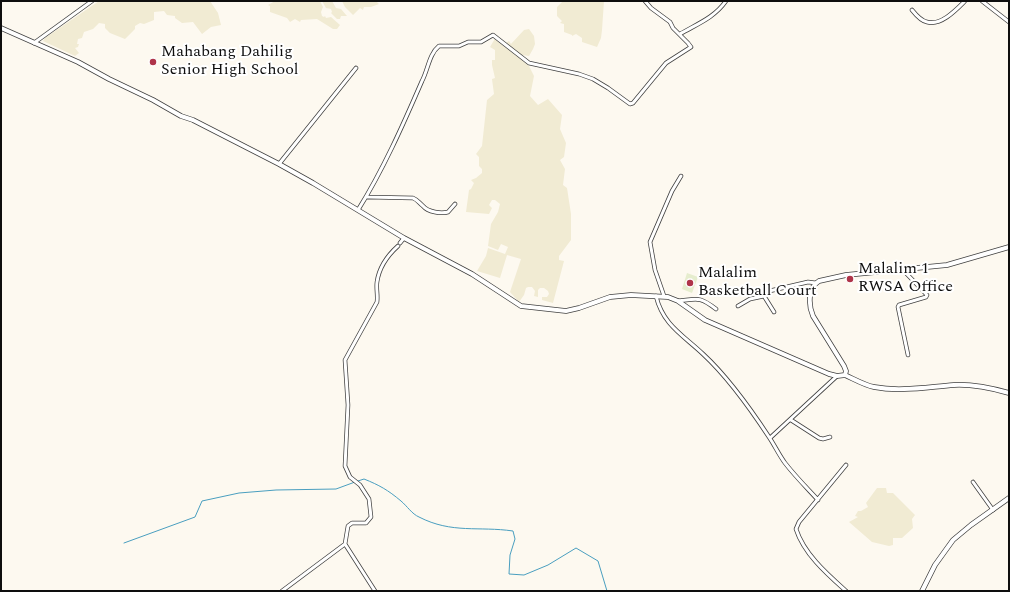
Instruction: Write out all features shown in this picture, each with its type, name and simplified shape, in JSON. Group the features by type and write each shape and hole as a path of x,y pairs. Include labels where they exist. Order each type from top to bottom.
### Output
{"street":[{"path":"34,43 92,1"},
{"path":"358,210 367,197 423,80 432,53 439,46 459,46 468,42 481,42 493,35 529,63 579,74 593,79 630,104 633,103 666,63 691,47 668,20 651,8 646,1"},
{"path":"680,34 710,18 726,1"},
{"path":"912,10 927,22 941,21 957,9 964,1"},
{"path":"982,1 1009,22"},
{"path":"1,28 78,62 181,116 193,120 279,164 326,190 404,238 461,267 521,306 566,311 610,297 631,295 664,296 673,298 699,316 714,324 829,374 838,376 845,375 867,385 881,388 908,389 955,385 975,386 1009,393"},
{"path":"279,164 356,68"},
{"path":"664,296 655,270 650,242 672,191 681,176"},
{"path":"367,197 413,198 417,200 425,209 439,212 448,212 455,204"},
{"path":"375,591 345,540 348,526 352,523 366,523 371,517 369,499 360,485 350,477 345,466 348,405 345,360 377,302 377,282 385,259 404,238"},
{"path":"738,306 750,299 764,296 767,291 808,282 816,283 846,275 947,265 1009,247"},
{"path":"903,270 927,295 926,297 899,305 898,307 908,355"},
{"path":"816,283 811,293 810,309 815,322 844,366 846,371 845,375"},
{"path":"656,296 660,308 667,320 680,335 703,354 728,379 770,438 785,463 818,500"},
{"path":"764,296 774,312"},
{"path":"678,301 696,298 701,299 716,309"},
{"path":"770,438 838,376"},
{"path":"791,420 819,438 823,439 830,437"},
{"path":"846,466 796,527 796,531 814,559 846,591"},
{"path":"973,482 993,510"},
{"path":"922,591 935,565 953,540 970,525 1009,498"},
{"path":"282,591 346,544"}],"shaded area":[{"path":"99,1 210,1 218,13 221,25 211,27 202,34 193,22 182,23 175,18 175,16 167,15 164,11 154,12 154,20 144,24 140,23 135,26 135,29 125,39 110,33 105,28 105,24 99,23 93,29 84,32 82,38 78,39 78,47 75,48 79,53 75,56 43,41 45,38"},
{"path":"275,1 320,1 323,7 321,12 322,16 325,16 326,18 331,17 340,25 337,29 333,29 317,19 301,20 300,22 295,19 290,22 287,18 270,12 270,6 268,5"},
{"path":"322,1 332,1 336,8 341,9 347,16 341,16 340,19 337,19 331,13 331,9 326,8"},
{"path":"342,1 376,1 379,4 371,7 364,7 363,10 360,8 353,15 345,7"},
{"path":"563,1 604,1 601,38 597,47 582,42 582,38 576,34 572,36 564,32 564,24 560,23 562,21 557,16 557,7"},
{"path":"529,29 534,36 535,44 529,56 522,55 522,57 526,60 534,76 530,96 538,105 548,99 562,115 560,129 566,143 564,157 560,160 565,169 563,185 567,188 571,214 571,240 559,256 559,260 564,261 553,303 542,300 542,297 547,297 549,294 544,288 540,288 538,290 538,297 534,296 535,291 532,287 526,288 524,295 519,302 510,292 521,259 507,255 500,278 477,271 486,256 488,248 505,254 508,247 501,244 498,250 488,246 491,224 498,212 500,204 495,200 492,200 489,205 492,208 489,214 466,212 469,190 474,183 471,180 482,173 482,169 479,166 479,157 476,154 482,146 487,100 494,94 492,79 495,78 492,60 495,60 495,50 490,47 497,35 503,44 509,41 511,44 524,30"},
{"path":"877,488 886,488 887,493 893,493 915,515 912,519 913,528 902,538 893,538 893,545 889,546 872,542 849,522 858,517 855,516 858,511 868,507 866,503"}],"green space":[{"name":"Malalim Basketball Court","path":"687,273 698,277 692,293 682,289"}],"waterway":[{"path":"358,481 364,479 374,483 401,501 416,516 443,526 454,528 513,531 515,539 510,555 509,574 524,575 548,565 576,548 598,561 607,591"},
{"path":"124,543 195,517 202,501 239,493 276,490 336,489 355,482"}],"place":[{"name":"Mahabang Dahilig Senior High School","path":"153,62"},
{"name":"Malalim 1 RWSA Office","path":"850,279"},
{"name":"Malalim Basketball Court","path":"690,283"}]}
